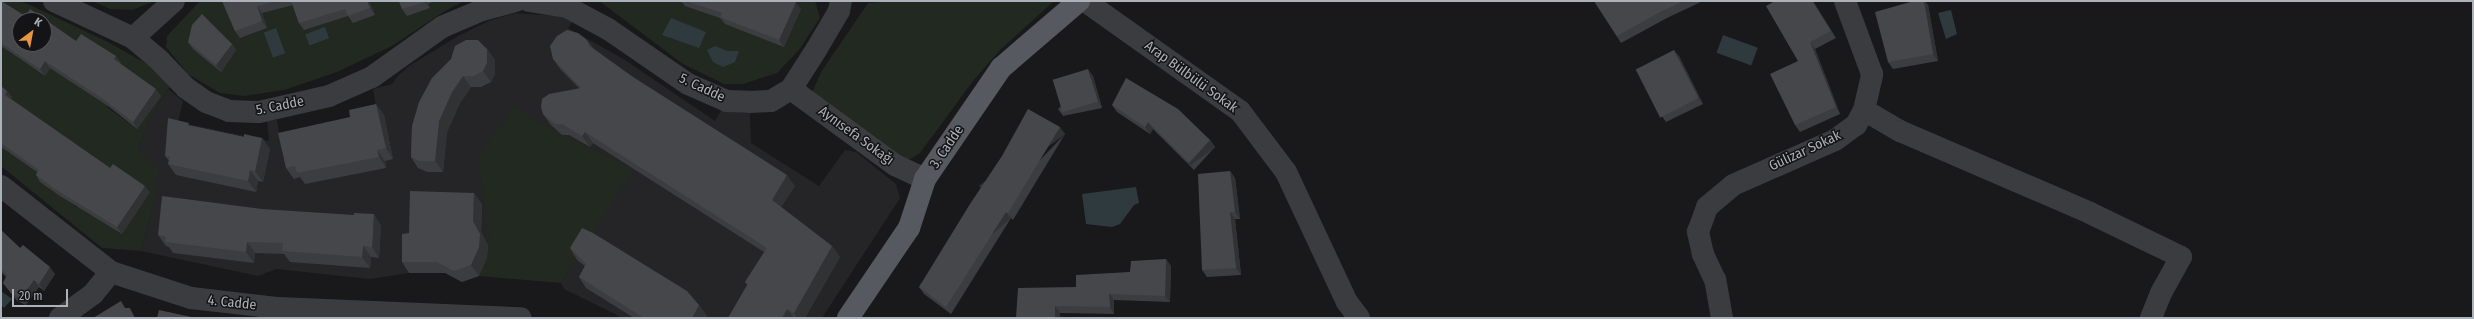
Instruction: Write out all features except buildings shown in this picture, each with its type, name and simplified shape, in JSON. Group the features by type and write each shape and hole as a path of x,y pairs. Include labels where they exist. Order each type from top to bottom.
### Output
{"main road":[{"name":"3. Cadde","path":"848,318 909,228 925,179 1001,68 1079,1"}],"street":[{"name":"5. Cadde","path":"54,1 133,38 160,61 186,88 206,102 229,111 258,112 329,96 372,77 442,27 482,10 516,1"},
{"path":"133,38 174,1"},
{"name":"5. Cadde","path":"529,1 567,8 608,29 688,84 727,101 771,101 790,89 816,50 838,11 841,1"},
{"name":"Arap Bülbülü Sokak","path":"1085,1 1240,111 1286,172 1347,302 1359,318"},
{"name":"Gülizar Sokak","path":"1722,318 1715,280 1703,254 1698,232 1707,207 1733,185 1835,140 1856,125 1864,110 1872,74 1845,1"},
{"name":"Aynısefa Sokağı","path":"790,89 895,165 925,179"},
{"path":"1864,110 1900,131 2090,213 2182,257 2161,293 2151,318"},
{"name":"4. Cadde","path":"1,186 111,272 191,298 294,313 519,318"},
{"path":"60,318 93,294 111,272"}],"shaded area":[{"path":"1,1 19,1 45,12 12,12 12,48 9,52 45,76 45,52 52,52 52,15 108,42 156,69 174,85 168,89 152,115 138,150 159,169 152,211 141,251 102,248 1,166 1,147 34,170 1,145","holes":["130,74 137,129 107,107","104,168 77,207 41,182"]},
{"path":"92,1 155,1 132,10 110,9"},
{"path":"200,1 464,1 445,11 392,46 337,72 284,90 245,96 220,93 188,74 166,47 167,36"},
{"path":"599,1 815,1 820,18 799,50 777,73 743,84 724,84 683,64"},
{"path":"895,1 1054,1 1000,50 973,81 920,153 909,160 901,161 811,95 821,72 868,3"},
{"path":"1951,10 1957,34 1946,39 1938,13"},
{"path":"515,13 559,16 572,22 568,28 625,60 715,121 723,107 750,112 751,143 819,186 845,150 856,152 896,184 900,198 822,318 623,318 564,289 561,283 567,273 487,258 479,276 462,282 445,273 409,273 370,279 276,269 258,276 141,251 152,211 138,150 152,115 168,89 183,101 178,122 269,141 267,120 277,120 280,137 377,112 373,89 392,84 409,66 460,35 489,21"},
{"path":"671,18 706,32 699,48 662,35"},
{"path":"325,27 329,38 309,45 305,34"},
{"path":"276,28 285,53 273,58 264,32"},
{"path":"1723,35 1758,48 1751,66 1717,53"},
{"path":"715,46 727,51 739,51 735,62 723,67 713,62 707,50"},
{"path":"514,107 562,135 634,169 561,283 479,276 487,258 489,236 478,156"},
{"path":"1136,187 1139,203 1134,205 1120,224 1112,227 1086,224 1082,194"},
{"path":"1,291 12,299 4,308 1,305"}]}
